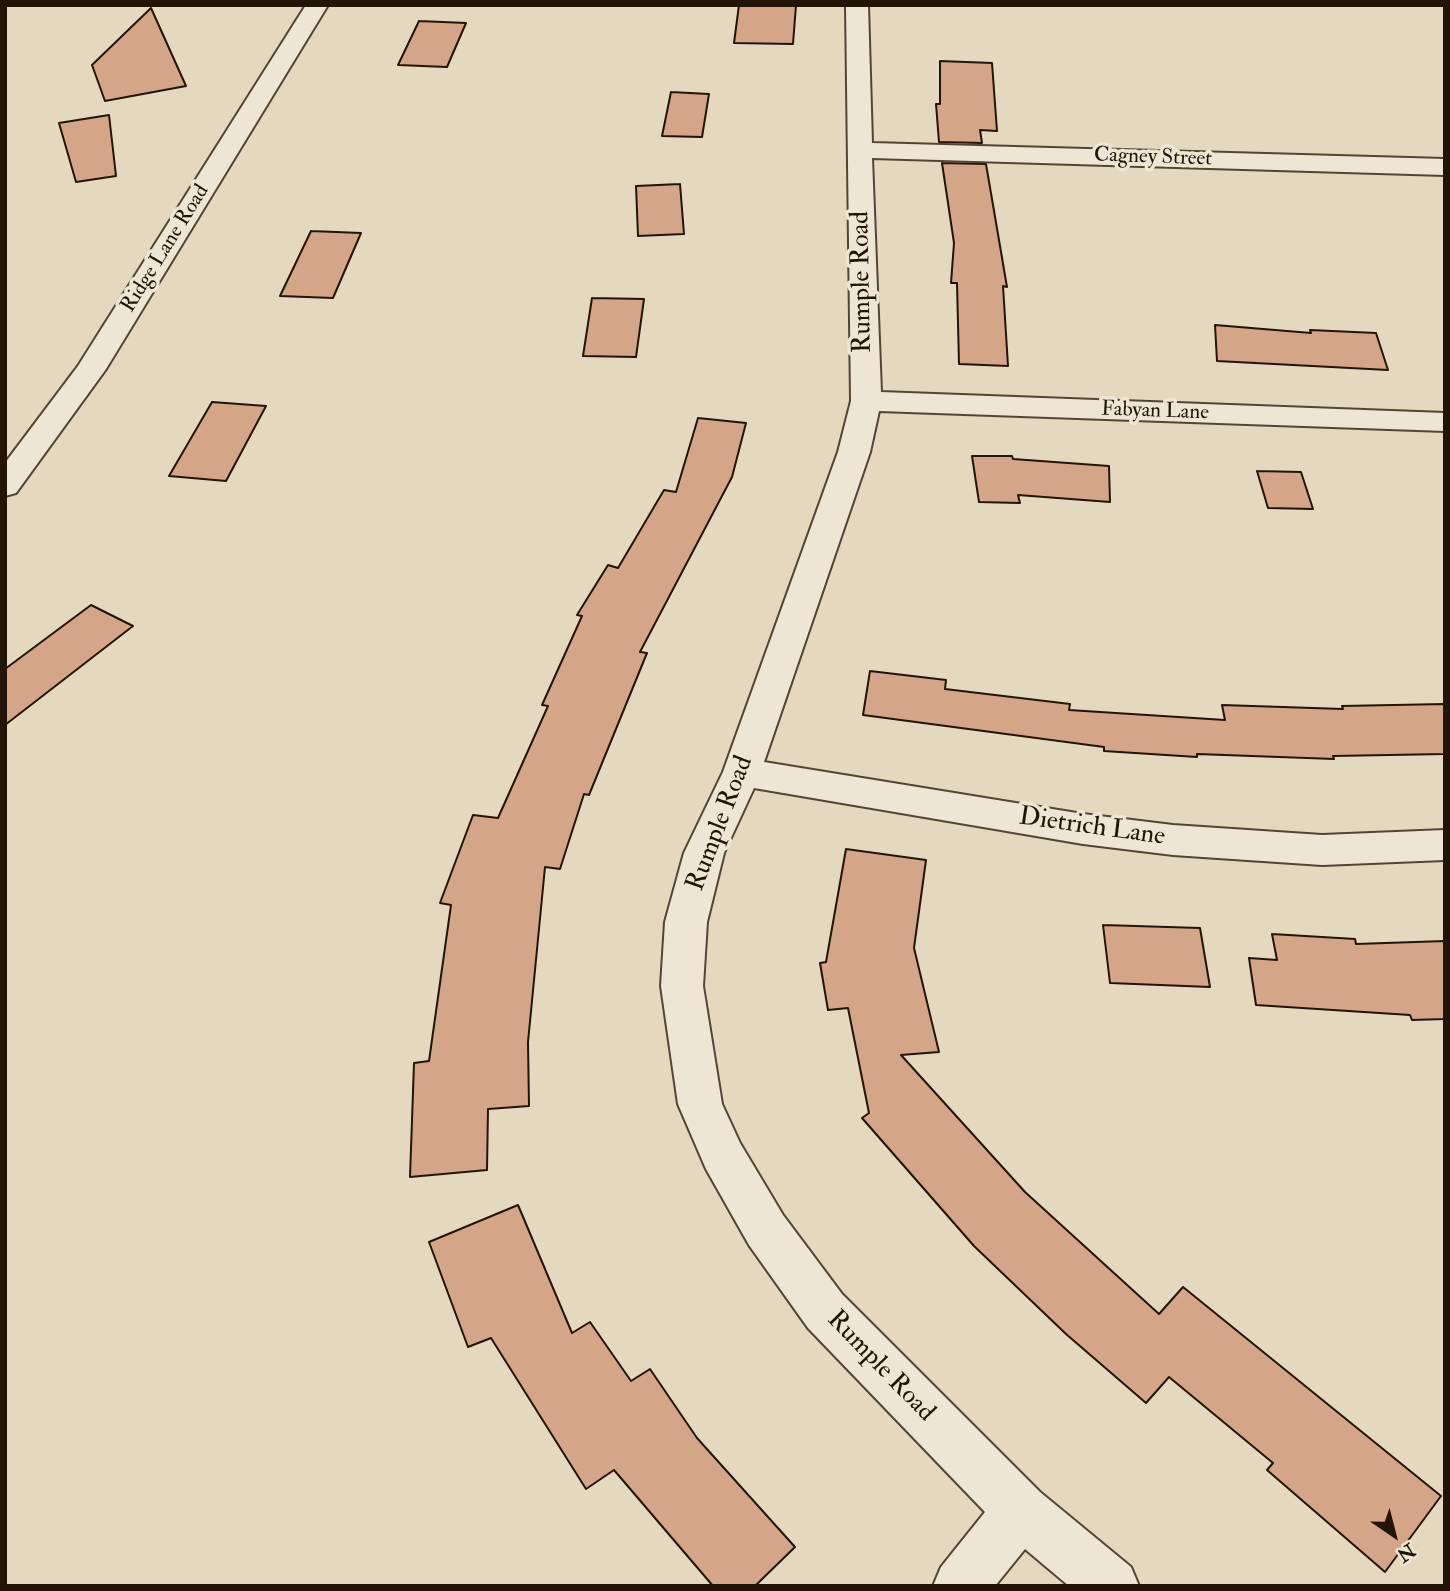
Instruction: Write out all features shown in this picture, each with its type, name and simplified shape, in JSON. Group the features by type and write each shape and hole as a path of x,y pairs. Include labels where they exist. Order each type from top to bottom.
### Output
{"street":[{"name":"Ridge Lane Road","path":"5,486 91,369 317,5"},
{"name":"Rumple Road","path":"858,5 856,65 861,150 866,401 854,452 741,772 704,853 686,922 682,986 700,1104 722,1155 766,1230 825,1311 1021,1511 1112,1586"},
{"name":"Cagney Street","path":"861,150 1445,167"},
{"name":"Fabyan Lane","path":"866,401 1445,422"},
{"name":"Dietrich Lane","path":"741,772 852,788 1083,829 1172,840 1322,850 1445,845"},
{"path":"960,1586 1021,1511"}],"building":[{"path":"739,5 796,5 793,44 734,43"},
{"path":"151,8 186,86 105,101 92,65"},
{"path":"419,21 466,23 447,67 398,65"},
{"path":"940,61 992,63 997,131 980,130 982,143 939,142 936,104 940,104"},
{"path":"671,92 709,94 702,137 662,136"},
{"path":"109,115 116,176 76,182 59,123"},
{"path":"942,163 986,164 1007,287 1003,286 1008,366 959,364 957,283 951,283 954,243"},
{"path":"680,184 684,234 638,236 636,186"},
{"path":"311,231 361,233 333,298 280,296"},
{"path":"592,298 644,299 636,357 583,356"},
{"path":"1215,325 1311,333 1310,330 1376,333 1388,370 1217,361"},
{"path":"212,402 266,406 226,481 169,476"},
{"path":"698,418 746,423 732,477 640,652 647,653 589,795 584,794 560,869 545,867 528,1042 529,1106 488,1109 487,1170 410,1177 414,1063 429,1061 451,905 440,903 473,815 498,818 548,706 542,705 582,616 577,615 608,565 618,568 664,490 676,492"},
{"path":"972,456 1012,456 1013,459 1109,466 1110,502 1018,495 1020,503 979,502"},
{"path":"1257,471 1301,472 1313,509 1268,508"},
{"path":"91,605 133,626 5,725 5,669"},
{"path":"870,671 946,680 945,689 1070,704 1069,710 1225,720 1222,705 1343,709 1342,706 1445,704 1445,754 1333,756 1334,759 1197,754 1197,757 1104,751 1104,747 863,715"},
{"path":"846,849 926,860 914,948 939,1052 901,1055 1025,1192 1159,1314 1183,1287 1441,1496 1385,1572 1267,1470 1273,1463 1169,1377 1146,1403 1066,1334 974,1246 862,1118 869,1113 848,1008 828,1010 820,963 826,962"},
{"path":"1103,925 1200,928 1210,987 1110,983"},
{"path":"1272,934 1355,939 1356,944 1445,941 1445,1019 1412,1020 1410,1015 1256,1005 1249,958 1277,960"},
{"path":"518,1205 572,1333 590,1322 631,1381 650,1369 697,1438 795,1547 755,1586 713,1586 614,1470 586,1489 491,1338 468,1347 429,1242"}]}
